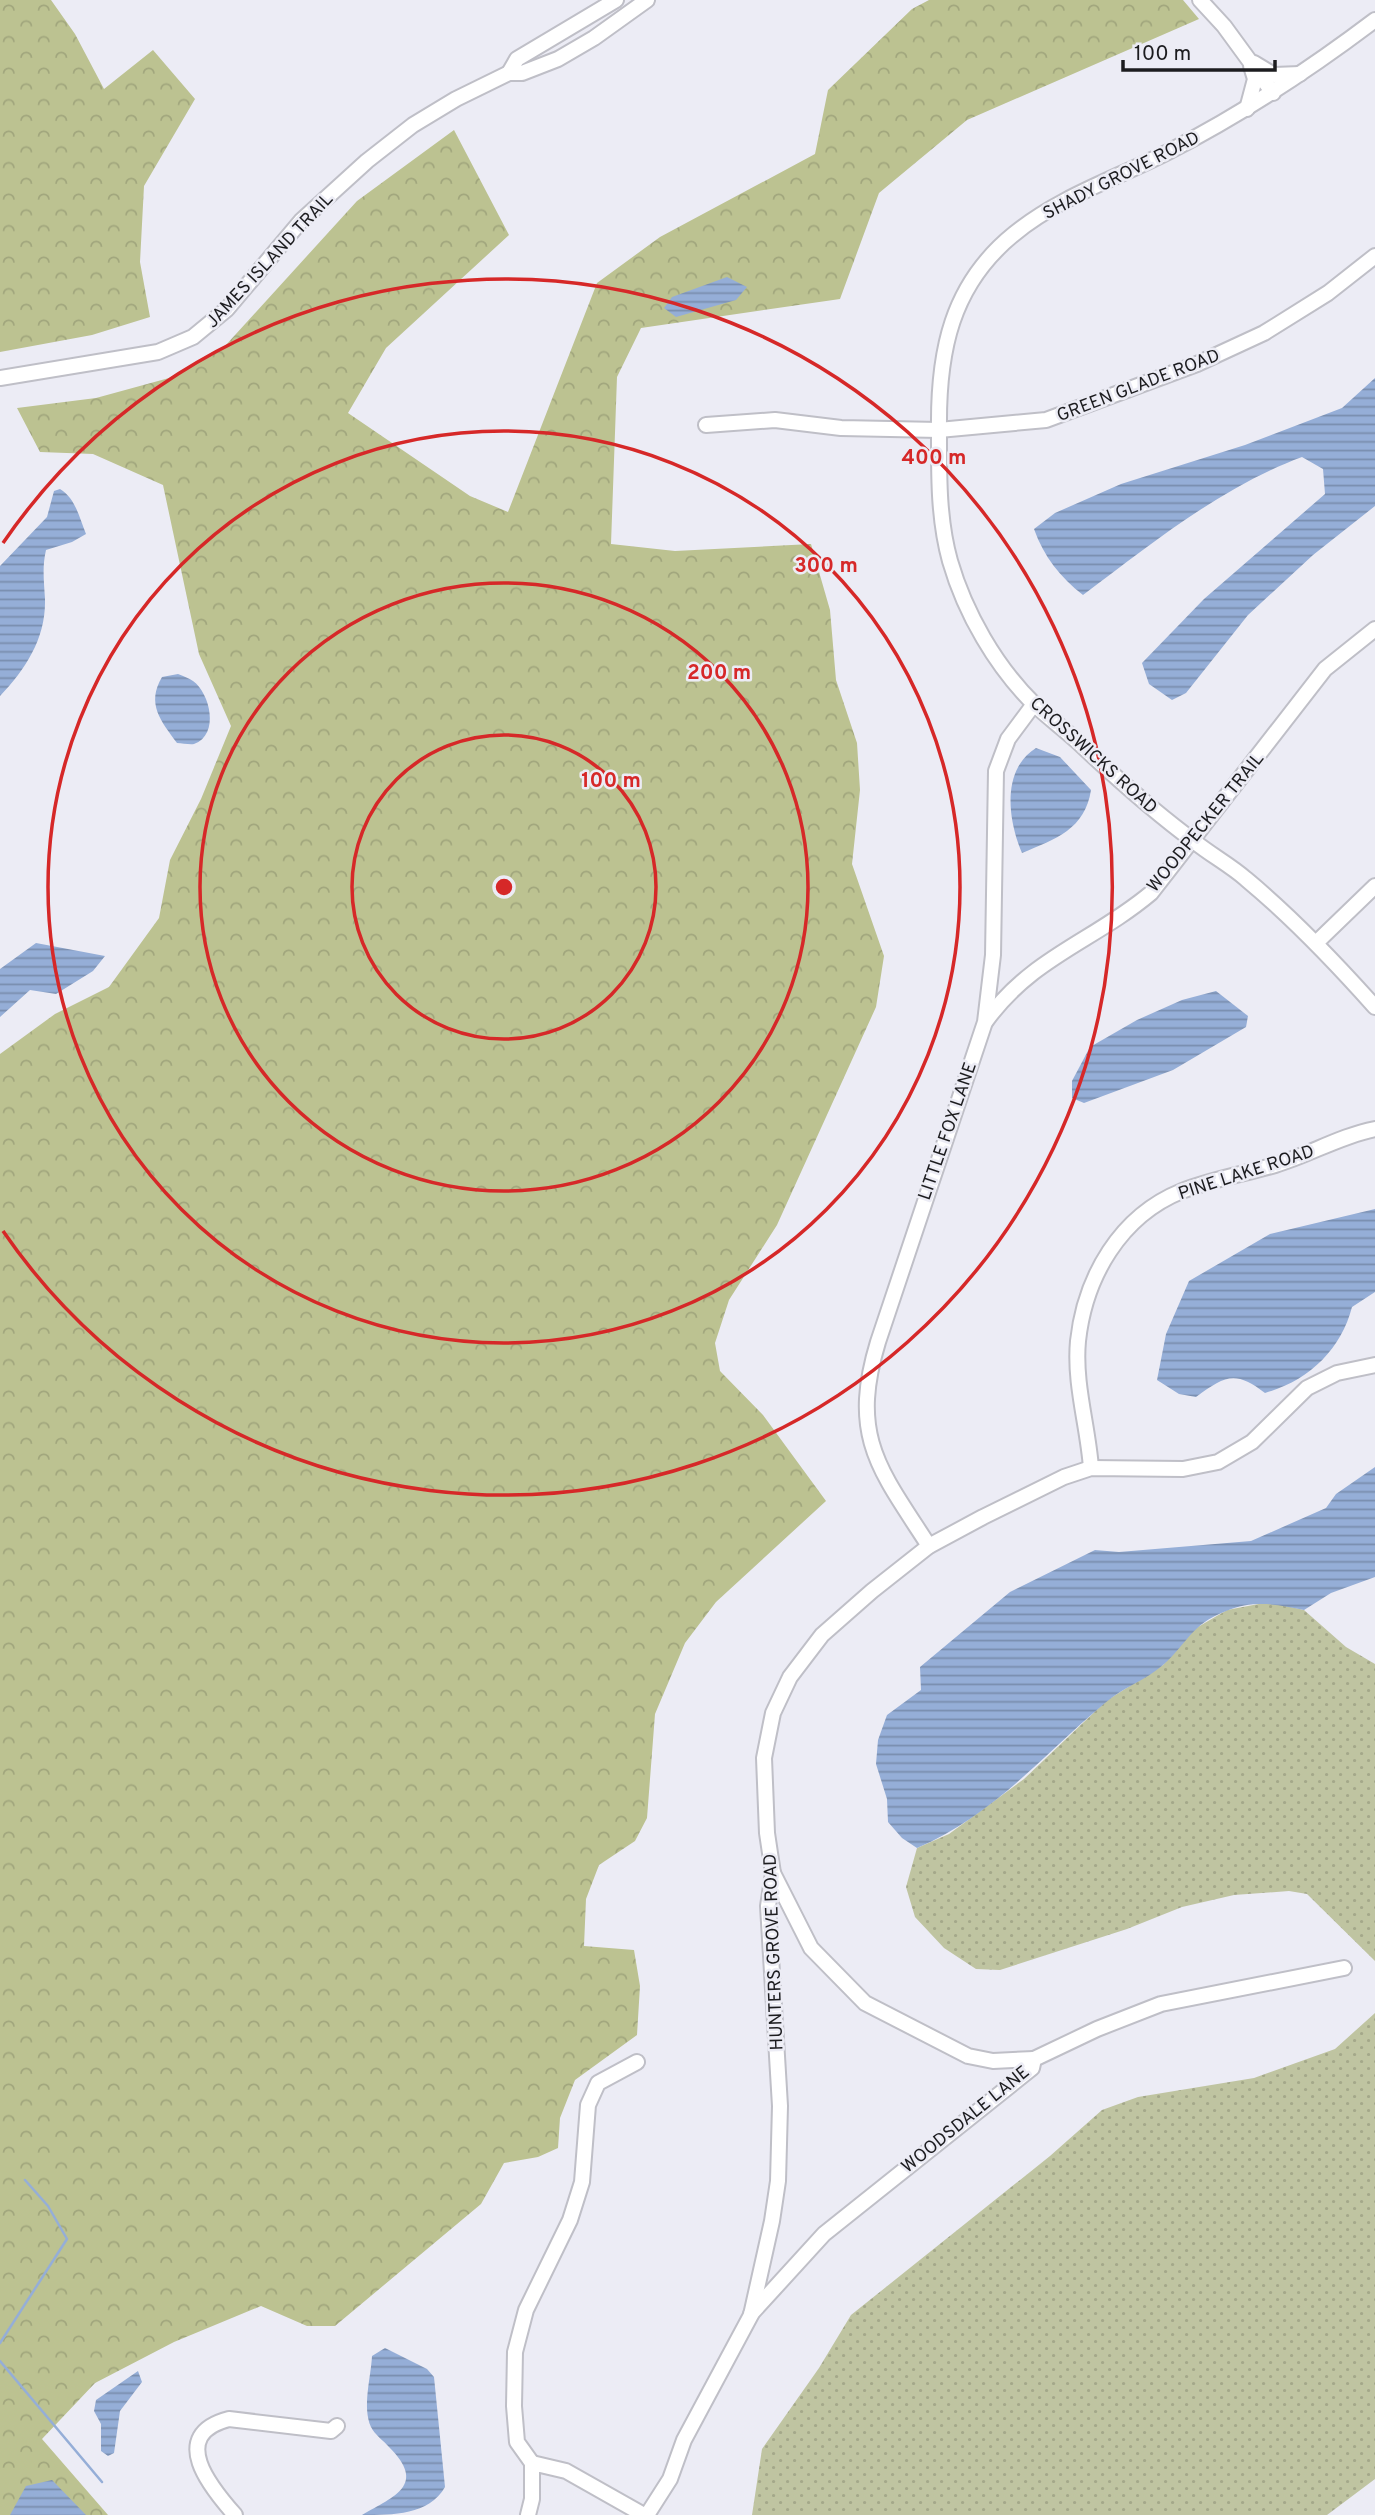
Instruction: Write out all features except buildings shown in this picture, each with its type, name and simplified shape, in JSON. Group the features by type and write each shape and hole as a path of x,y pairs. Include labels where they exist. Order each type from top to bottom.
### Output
{"street":[{"name":"JAMES ISLAND TRAIL","path":"0,378 158,352 193,337 226,309 301,221 367,162 433,112 509,72 517,59 616,0"},
{"name":"JAMES ISLAND TRAIL","path":"509,72 522,73 558,59 594,38 647,0"},
{"path":"1200,0 1224,26 1273,93"},
{"name":"SHADY GROVE ROAD","path":"939,430 939,377 949,331 967,288 992,254 1043,212 1138,167 1273,93 1375,20"},
{"path":"1250,61 1273,75 1286,77 1302,74"},
{"path":"1247,108 1255,79 1250,61"},
{"name":"GREEN GLADE ROAD","path":"706,425 775,420 841,428 939,430 1046,420 1197,364 1265,333 1296,315 1375,256"},
{"name":"CROSSWICKS ROAD","path":"939,430 939,478 950,560 980,631 999,661 1034,704 1126,787 1243,876 1317,942 1375,1007"},
{"name":"WOODPECKER TRAIL","path":"985,1022 1033,970 1127,913 1146,897 1194,841 1325,669 1375,629"},
{"name":"LITTLE FOX LANE","path":"929,1546 877,1462 865,1424 865,1392 878,1342 985,1022 993,956 998,762 1007,739 1034,704"},
{"path":"1317,942 1375,886"},
{"name":"PINE LAKE ROAD","path":"1091,1468 1079,1389 1078,1343 1093,1279 1115,1242 1135,1220 1158,1202 1183,1190 1276,1165 1375,1129"},
{"name":"HUNTERS GROVE ROAD","path":"646,2515 670,2479 684,2440 751,2315 772,2221 780,2146 768,1906 773,1873 766,1833 764,1758 773,1713 790,1677 822,1635 929,1546 1019,1498 1091,1468 1183,1469 1218,1462 1252,1442 1307,1388 1337,1373 1375,1365"},
{"path":"773,1873 811,1948 865,2003 968,2056 993,2061 1034,2059"},
{"name":"WOODSDALE LANE","path":"751,2315 824,2234 1032,2068 1034,2059 1097,2029 1161,2004 1343,1968"},
{"path":"528,2515 532,2499 532,2463 517,2442 514,2406 515,2352 526,2310 570,2220 582,2182 587,2105 598,2083 637,2062"},
{"path":"235,2515 198,2467 198,2448 204,2434 216,2422 229,2419 331,2431 337,2426"},
{"path":"532,2463 566,2471 646,2515"}],"green space":[{"path":"0,0 51,0 75,34 104,89 153,50 195,99 144,186 140,262 150,317 92,335 0,352"},
{"path":"929,0 1183,0 1199,19 967,120 879,193 840,299 641,328 617,377 611,544 675,551 811,544 830,610 836,680 857,743 860,790 852,864 884,956 876,1007 777,1225 729,1300 715,1343 720,1371 763,1415 826,1501 716,1602 685,1643 655,1714 647,1818 635,1841 599,1865 586,1899 584,1946 634,1950 640,1986 637,2035 575,2080 560,2118 558,2148 538,2157 504,2163 481,2204 335,2326 307,2326 261,2306 174,2342 95,2383 42,2439 108,2515 0,2515 0,1054 55,1014 109,987 159,918 170,860 201,799 231,726 199,654 163,485 93,454 40,452 17,408 96,398 169,378 225,346 357,201 454,130 509,235 386,348 348,413 470,496 508,512 597,283 660,237 815,154 828,90 912,9"},
{"path":"1269,1602 1304,1610 1346,1647 1375,1664 1375,1961 1307,1894 1289,1891 1234,1895 1182,1907 1127,1929 1000,1970 976,1969 944,1948 915,1917 906,1887 917,1848 949,1834 1024,1779 1106,1701 1163,1665 1191,1631 1227,1610"},
{"path":"1375,2013 1375,2479 1327,2515 752,2515 762,2449 819,2368 851,2315 1050,2156 1102,2110 1138,2097 1254,2078 1335,2049"}],"water":[{"path":"727,277 747,287 736,300 676,317 664,308 672,297"},
{"path":"1375,378 1375,506 1313,555 1248,615 1186,693 1172,700 1149,684 1142,663 1204,599 1325,494 1323,469 1302,457 1243,484 1188,518 1083,595 1054,566 1034,529 1055,513 1121,484 1245,445 1342,408"},
{"path":"60,489 73,503 86,534 72,542 46,550 44,613 38,640 26,664 0,696 0,566 47,517 54,491"},
{"path":"178,674 199,687 208,704 210,723 207,732 194,744 177,743 161,720 155,704 157,687 162,677"},
{"path":"1036,748 1060,757 1091,790 1082,814 1067,831 1022,853 1013,826 1012,782 1025,757"},
{"path":"36,943 105,956 93,971 56,994 30,990 0,1017 0,969"},
{"path":"1216,991 1248,1016 1246,1027 1173,1070 1084,1103 1072,1098 1072,1081 1090,1047 1137,1020 1182,1000"},
{"path":"1375,1209 1375,1292 1352,1307 1340,1337 1321,1362 1309,1372 1281,1388 1265,1393 1246,1381 1230,1378 1196,1397 1179,1394 1157,1380 1166,1334 1189,1281 1270,1234"},
{"path":"1375,1467 1375,1577 1331,1593 1304,1610 1255,1604 1214,1616 1197,1628 1163,1665 1112,1698 1017,1783 970,1819 917,1848 902,1838 888,1822 887,1799 876,1764 878,1740 887,1715 921,1690 920,1667 1010,1592 1095,1550 1119,1552 1251,1541 1326,1508 1336,1494"},
{"path":"385,2348 427,2369 434,2377 445,2487 430,2503 409,2512 362,2515 395,2495 406,2480 400,2460 374,2432 368,2419 367,2401 372,2356"},
{"path":"138,2371 142,2382 120,2411 114,2453 108,2456 101,2451 101,2424 94,2411 96,2400"},
{"path":"52,2480 86,2515 10,2515 26,2486"}],"waterway":[{"path":"0,2343 67,2239 48,2206 25,2180"},
{"path":"0,2361 102,2482"}]}
